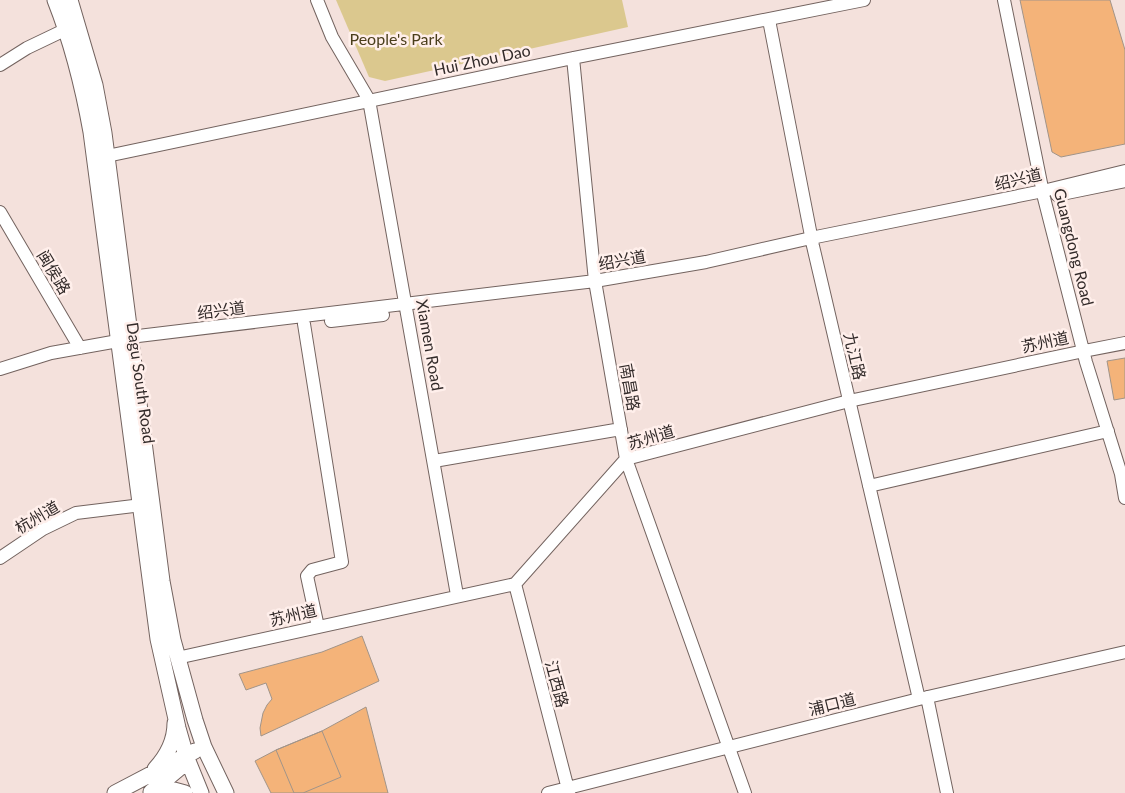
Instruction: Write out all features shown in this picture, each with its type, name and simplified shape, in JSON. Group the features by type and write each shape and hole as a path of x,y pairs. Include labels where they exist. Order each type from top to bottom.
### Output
{"main road":[{"name":"Dagu South Road","path":"55,0 72,26 95,85 107,156 126,341 146,505 158,639 175,717 201,793"},
{"name":"Dagu South Road","path":"70,0 72,26 126,341"},
{"name":"Dagu South Road","path":"146,505 177,658 194,716 191,761"},
{"path":"146,776 161,762 170,748 174,733 175,717"},
{"path":"150,793 191,761"},
{"path":"191,761 221,793"},
{"path":"115,793 146,776 191,761 211,763 226,793"},
{"path":"150,793 174,790 185,793"}],"street":[{"path":"317,0 332,37 369,100"},
{"name":"Hui Zhou Dao","path":"107,156 369,100 864,0"},
{"name":"Guangdong Road","path":"1004,0 1043,194 1084,350 1121,474 1125,498"},
{"name":"九江路","path":"769,20 812,242 869,486 947,793"},
{"path":"0,65 27,48 72,26"},
{"name":"南昌路","path":"573,58 596,285 626,459 745,793"},
{"name":"Xiamen Road","path":"369,100 457,595"},
{"name":"绍兴道","path":"1043,194 1125,170"},
{"name":"绍兴道","path":"0,369 51,353 126,341 407,307 499,299 709,268 812,242 1043,194 1125,181"},
{"name":"闽侯路","path":"0,212 80,348"},
{"name":"绍兴道","path":"126,341 304,324 407,307"},
{"path":"304,324 342,562 312,570 307,576 318,626"},
{"name":"苏州道","path":"177,658 514,584 626,459 849,401 1084,350 1125,343"},
{"path":"434,461 621,429"},
{"path":"869,486 1108,431"},
{"name":"杭州道","path":"0,558 43,529 76,513 146,505"},
{"name":"江西路","path":"514,584 568,790"},
{"name":"浦口道","path":"548,793 568,790 728,746 923,698 1125,652"}],"green space":[{"name":"People's Park","path":"336,0 622,0 628,27 385,81 369,77"}],"building":[{"path":"1020,0 1110,0 1125,50 1125,144 1061,157 1052,152"},
{"path":"1125,358 1125,398 1114,400 1107,361"},
{"path":"362,636 379,681 261,736 260,728 263,713 272,699 266,683 246,690 239,674 322,652"},
{"path":"366,707 388,793 271,793 255,761 322,731"},
{"path":"322,731 341,777 303,793 294,793 276,750"}]}
